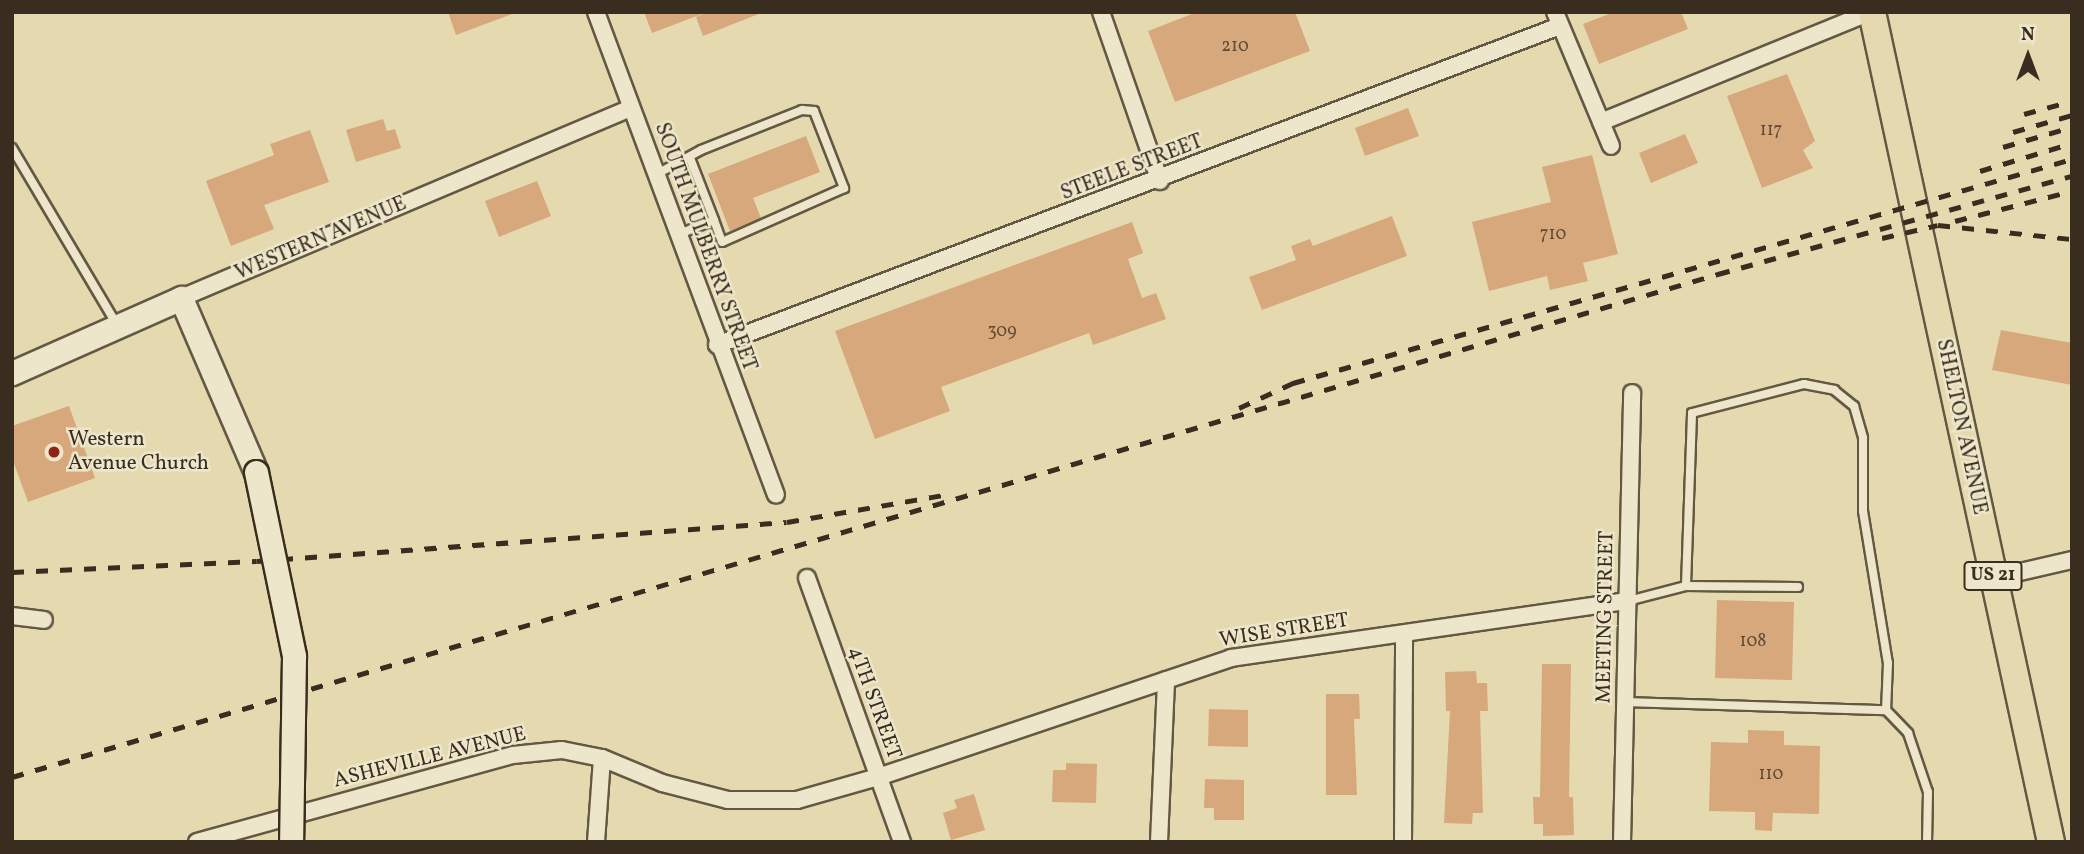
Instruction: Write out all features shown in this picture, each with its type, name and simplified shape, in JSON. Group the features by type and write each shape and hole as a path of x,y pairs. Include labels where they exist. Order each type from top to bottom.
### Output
{"main road":[{"name":"SHELTON AVENUE","path":"1871,12 2051,842"}],"street":[{"name":"SOUTH MULBERRY STREET","path":"596,12 717,345 776,495"},
{"path":"1101,12 1160,181"},
{"path":"1601,122 1871,12"},
{"path":"1558,19 1611,146"},
{"name":"STEELE STREET","path":"717,345 1160,181 1558,19"},
{"name":"WESTERN AVENUE","path":"12,373 181,298 631,108"},
{"path":"181,298 256,472 294,656 291,842"},
{"name":"MEETING STREET","path":"1622,842 1632,393"},
{"path":"1994,578 2072,560"},
{"name":"4TH STREET","path":"807,578 902,842"},
{"name":"WISE STREET","path":"878,778 1166,680 1257,653 1404,635 1628,601"},
{"path":"12,617 44,620"},
{"path":"1403,842 1404,635"},
{"path":"1159,842 1166,680"},
{"name":"ASHEVILLE AVENUE","path":"197,842 513,755 562,750 601,758 662,783 728,800 797,800 878,778"},
{"path":"596,842 601,758"}],"lane":[{"path":"655,175 690,158 786,114 814,111 844,188 722,242 690,158"},
{"path":"12,148 117,326"},
{"path":"677,234 714,220"},
{"path":"1686,586 1692,413 1804,384 1834,390 1854,406 1863,438 1863,511 1888,663 1886,710"},
{"path":"1628,601 1686,586 1798,587"},
{"path":"1625,702 1886,710 1908,733 1928,793 1927,842"}],"building":[{"path":"448,12 512,12 512,14 456,35"},
{"path":"644,12 702,12 702,14 652,33"},
{"path":"708,12 761,13 703,36 696,17"},
{"path":"1197,12 1295,12 1310,51 1175,102 1148,31"},
{"path":"1614,12 1681,12 1688,29 1599,64 1583,24"},
{"path":"1787,74 1815,141 1803,150 1813,168 1762,188 1727,96"},
{"path":"1408,108 1419,136 1365,156 1355,128"},
{"path":"383,119 387,131 395,129 401,148 356,162 346,130"},
{"path":"310,130 329,182 264,205 274,229 231,246 206,181 274,155 270,144"},
{"path":"1685,134 1698,163 1651,183 1639,153"},
{"path":"806,136 820,172 753,198 761,218 730,231 708,174"},
{"path":"1592,155 1618,254 1583,263 1588,281 1550,290 1547,276 1489,291 1472,222 1551,202 1542,167"},
{"path":"537,181 551,216 499,237 485,201"},
{"path":"1392,216 1407,256 1262,310 1249,277 1296,260 1291,246 1310,239 1313,246"},
{"path":"1132,222 1143,253 1128,259 1142,298 1156,293 1166,319 1093,345 1089,333 941,387 950,411 875,439 835,331"},
{"path":"2001,330 2072,343 2072,385 1992,370"},
{"path":"69,406 95,478 28,502 12,458 12,426"},
{"path":"1717,600 1794,602 1792,680 1715,678"},
{"path":"1542,664 1571,664 1569,797 1573,797 1574,835 1543,836 1543,824 1534,824 1533,797 1540,797"},
{"path":"1476,671 1477,683 1487,683 1488,711 1480,711 1483,813 1473,813 1472,824 1444,823 1450,711 1446,711 1445,672"},
{"path":"1326,694 1359,694 1360,719 1354,719 1357,795 1326,795"},
{"path":"1209,709 1248,710 1248,747 1208,746"},
{"path":"1748,730 1784,731 1784,745 1820,746 1819,814 1773,813 1772,831 1755,830 1755,812 1709,811 1711,742 1748,743"},
{"path":"1066,763 1097,764 1096,803 1052,802 1053,770 1066,770"},
{"path":"1205,779 1244,780 1244,820 1214,820 1214,808 1204,808"},
{"path":"974,794 985,830 951,840 943,813 957,808 954,800"}],"railway":[{"path":"2024,114 2072,101"},
{"path":"2013,132 2072,115"},
{"path":"2003,147 2072,127"},
{"path":"1980,171 2072,143"},
{"path":"1239,408 1293,383 2072,159"},
{"path":"12,777 1718,274 2072,176"},
{"path":"1955,221 2072,191"},
{"path":"1882,238 1938,225 2072,239"},
{"path":"12,572 257,561 787,522 943,495"}],"place":[{"name":"Western Avenue Church","path":"54,452"}]}
